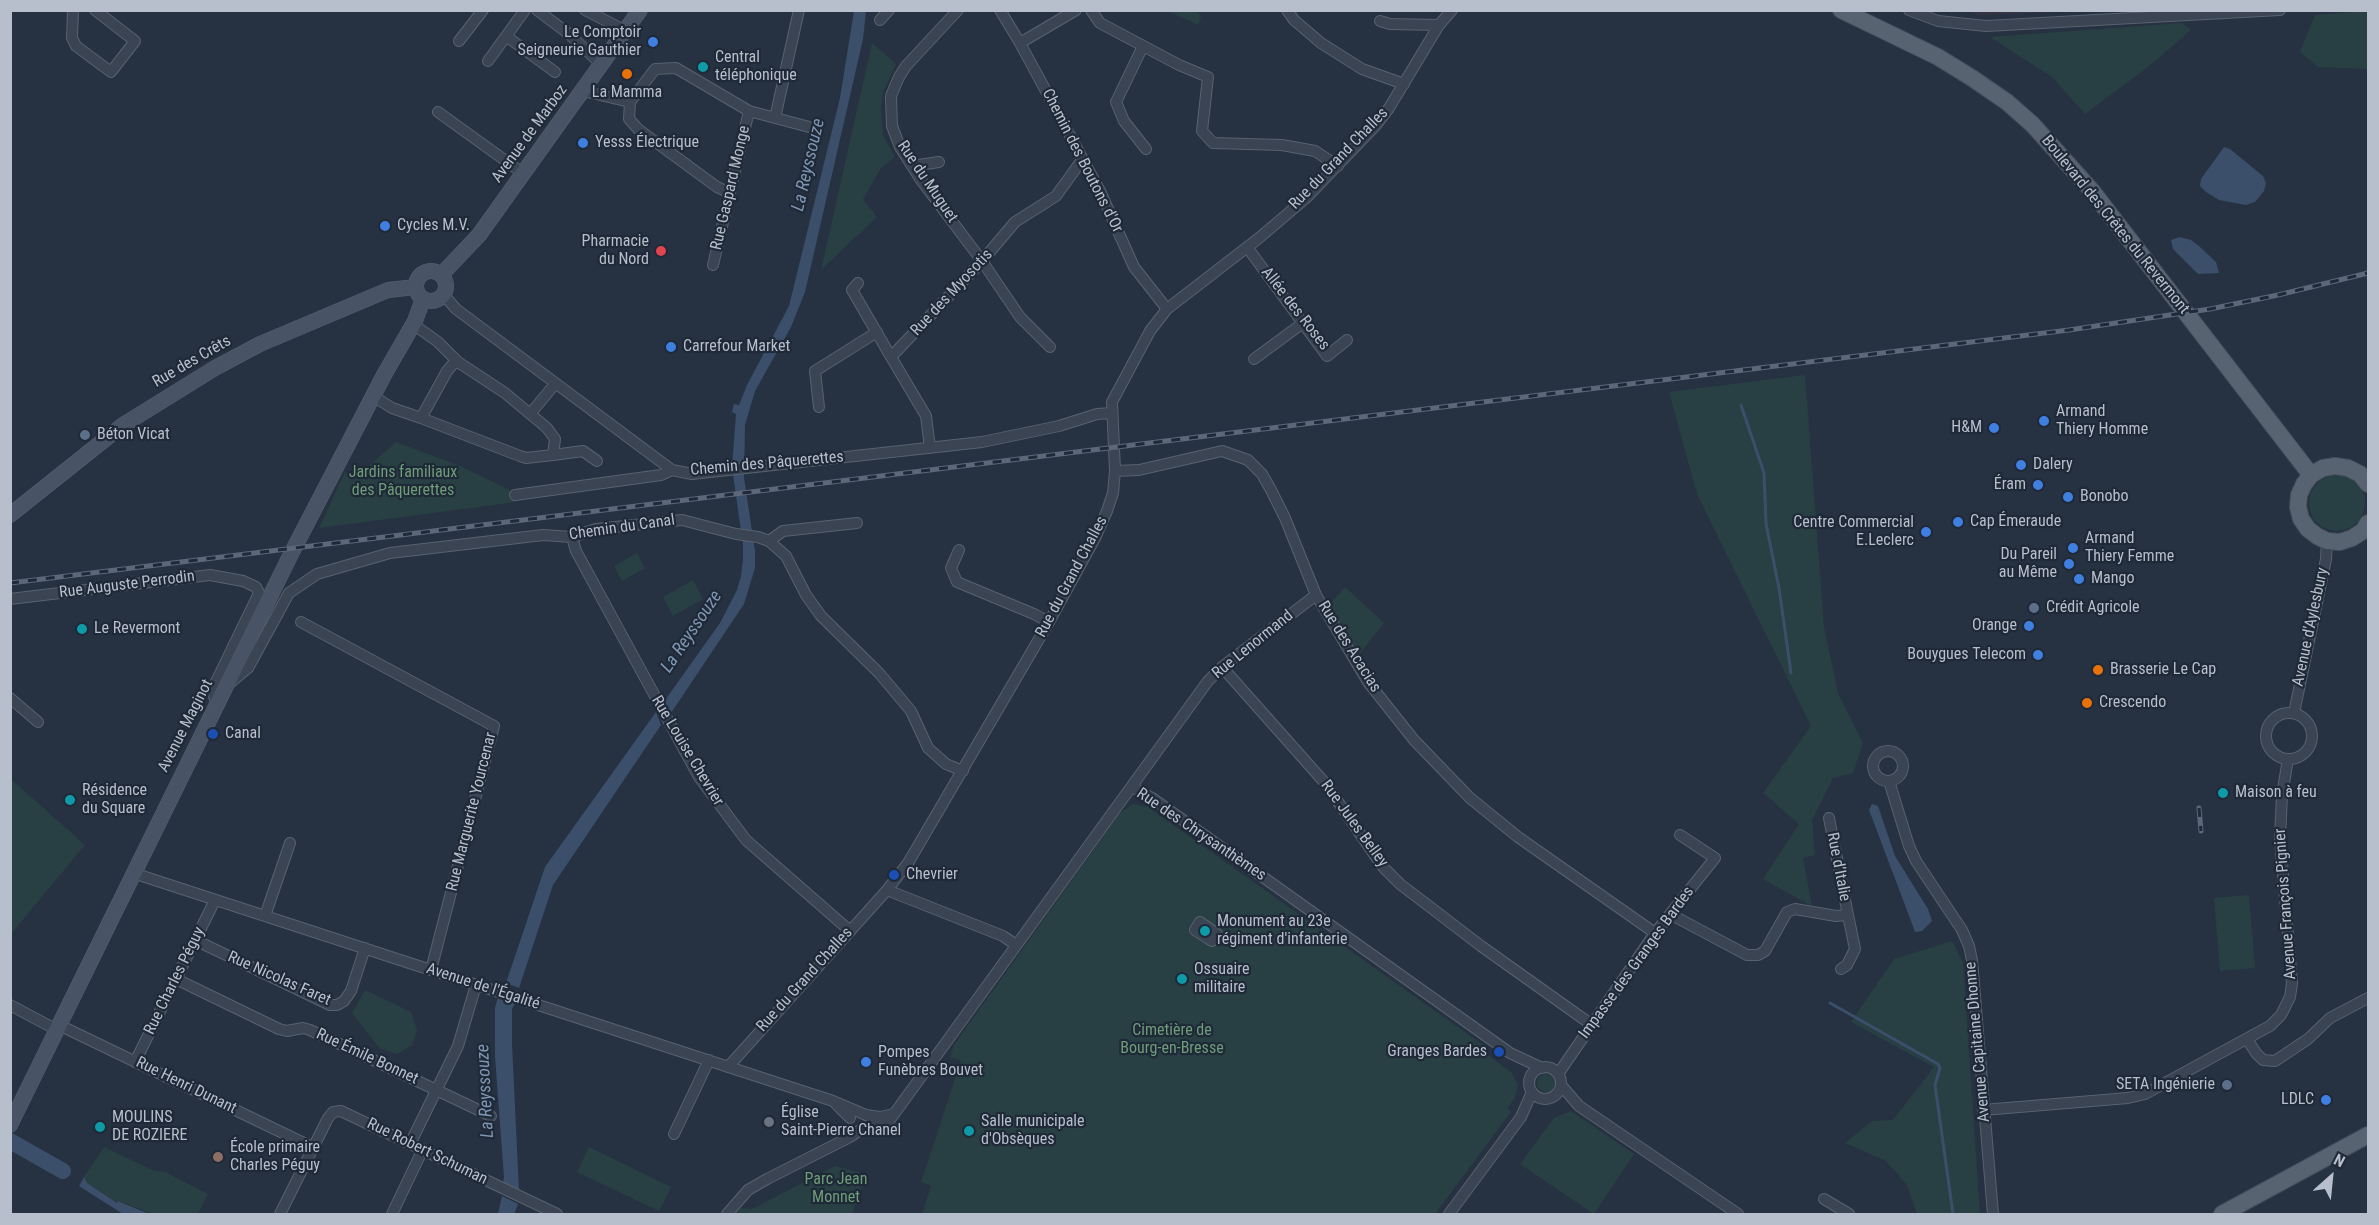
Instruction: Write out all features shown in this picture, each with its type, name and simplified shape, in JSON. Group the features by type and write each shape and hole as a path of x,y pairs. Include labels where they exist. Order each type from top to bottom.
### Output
{"main road":[{"name":"Avenue de Marboz","path":"442,274 479,235 640,10"},
{"name":"Boulevard des Crêtes du Revermont","path":"1840,10 1964,72 2007,102 2033,125 2092,191 2312,475"},
{"path":"373,396 413,324 420,293 420,275 424,272 436,271 442,274 447,284 444,295 434,301 420,293"},
{"name":"Rue des Crêts","path":"10,516 123,424 215,368 260,344 388,290 420,293"},
{"name":"Avenue Maginot","path":"11,1121 226,686 373,396"},
{"path":"2368,484 2360,474 2348,468 2336,466 2323,468 2304,484 2299,495 2298,507 2307,529 2328,541 2340,542 2352,538 2363,531 2368,523"},
{"path":"2222,1215 2368,1135"}],"street":[{"path":"73,10 72,38 76,46 111,72 135,41 95,10"},
{"path":"459,41 483,10"},
{"path":"488,61 525,10"},
{"path":"537,10 569,34 602,65"},
{"path":"585,10 626,31"},
{"name":"Rue Gaspard Monge","path":"776,118 799,10"},
{"path":"880,20 889,10"},
{"name":"Rue du Muguet","path":"958,10 906,66 899,77 891,96 892,126 900,147 912,166 982,261 1020,318 1050,347"},
{"name":"Chemin des Boutons d'Or","path":"1000,10 1100,191 1134,267 1167,309"},
{"path":"1020,43 1076,10"},
{"path":"1091,10 1100,23 1179,65 1208,77 1202,131 1213,144 1282,145 1315,151 1338,166"},
{"path":"1287,10 1294,20 1321,43 1362,69 1404,84"},
{"name":"Rue du Grand Challes","path":"728,1066 908,864 1049,622 1095,538 1113,493 1115,471 1112,402 1150,331 1167,309 1306,198 1338,166 1376,125 1404,84 1439,25 1452,10"},
{"path":"1909,10 1938,21 1986,26 2280,10"},
{"path":"1380,21 1389,24 1439,25"},
{"path":"506,36 555,72"},
{"path":"1143,46 1116,102 1124,121 1146,148"},
{"path":"730,193 717,187 629,120 630,102 655,69 676,68 749,111 813,128"},
{"path":"583,91 630,102"},
{"name":"Rue Gaspard Monge","path":"713,265 749,111"},
{"path":"438,112 524,174"},
{"name":"Rue des Myosotis","path":"891,357 982,261 1015,222 1056,196 1082,160"},
{"path":"912,166 939,162"},
{"name":"Allée des Roses","path":"1247,247 1327,356 1347,340"},
{"path":"858,283 852,290 926,416 930,448"},
{"name":"Chemin des Pâquerettes","path":"444,295 456,309 672,470 692,474 982,442 1059,426 1097,414 1111,413"},
{"path":"1254,359 1303,323"},
{"path":"413,324 438,342 458,362 505,393 553,433 555,439 553,455"},
{"path":"819,407 814,370 877,332"},
{"path":"421,418 447,371 453,363 458,362"},
{"path":"530,414 555,384"},
{"path":"373,396 392,408 520,456 583,451 597,460"},
{"name":"Rue des Acacias","path":"1115,471 1139,470 1222,451 1248,460 1262,474 1286,518 1316,595 1368,682 1414,740 1470,798 1518,837 1655,933"},
{"path":"515,495 661,475 672,470"},
{"name":"Chemin du Canal","path":"226,686 248,668 289,593 317,574 390,553 543,535 572,537 596,529 682,520 764,539"},
{"path":"857,524 783,531 764,539 786,556 806,596 820,616 879,673 911,711 928,748 946,764 963,771"},
{"name":"Rue Louise Chevrier","path":"572,537 576,551 699,777 746,840 849,930"},
{"name":"Avenue d'Aylesbury","path":"2294,713 2328,541"},
{"path":"959,550 951,568 957,582 1049,622"},
{"name":"Rue Auguste Perrodin","path":"10,599 78,592 186,576 210,575 243,581 256,587 260,593 212,690 218,705"},
{"name":"Rue Lenormand","path":"1132,787 1208,681 1316,595"},
{"name":"Rue Marguerite Yourcenar","path":"301,622 494,726 431,970"},
{"name":"Rue Jules Belley","path":"1222,668 1325,783 1383,867 1400,884 1481,946 1592,1025"},
{"path":"10,698 38,722"},
{"path":"2294,713 2307,722 2312,737 2306,752 2301,756 2281,758 2270,751 2265,738 2266,730 2268,724 2279,714 2294,713"},
{"name":"Avenue François Pignier","path":"1983,1110 2128,1098 2145,1094 2270,1026 2281,1015 2290,997 2292,983 2280,838 2282,795 2288,759"},
{"name":"Avenue Capitaine Dhonne","path":"1889,781 1913,853 1969,945 1993,1215"},
{"name":"Rue des Chrysanthèmes","path":"727,1215 748,1190 849,1137 858,1121 885,1124 1132,787 1152,798 1510,1053 1542,1068"},
{"name":"Rue d’Italie","path":"1829,818 1855,949 1847,965 1841,969"},
{"name":"Impasse des Granges Bardes","path":"1558,1074 1655,933 1715,858 1680,836"},
{"path":"265,916 291,843"},
{"name":"Avenue de l'Égalité","path":"133,873 833,1101 858,1121"},
{"path":"887,890 1003,936 1016,945"},
{"name":"Rue Charles Péguy","path":"135,1062 215,900"},
{"name":"Rue d’Italie","path":"1670,914 1747,955 1758,955 1765,951 1786,912 1795,909 1836,916 1848,915"},
{"name":"Rue Nicolas Faret","path":"195,940 330,1005 337,1005 344,1001 351,991 365,948"},
{"name":"Rue Émile Bonnet","path":"176,979 279,1029 310,1030 491,1116"},
{"path":"410,1144 458,1046 476,985"},
{"path":"2247,1039 2263,1060 2275,1061 2308,1039 2330,1018 2368,998"},
{"name":"Rue Henri Dunant","path":"10,1005 312,1147"},
{"name":"Rue des Chrysanthèmes","path":"1510,1053 1530,1079"},
{"path":"674,1134 709,1060"},
{"path":"1449,1215 1521,1117 1532,1092 1530,1079 1533,1073 1542,1068 1552,1069 1558,1074 1561,1086 1579,1106 1738,1215"},
{"path":"1521,1117 1558,1093 1561,1086"},
{"path":"1532,1092 1538,1098 1579,1106"},
{"name":"Rue Robert Schuman","path":"312,1147 328,1118 333,1112 341,1111 557,1215"},
{"path":"280,1215 312,1147"},
{"path":"392,1215 423,1149"},
{"path":"1824,1199 1849,1215"}],"shaded area":[{"path":"1969,11 2090,11 1977,15"}],"green space":[{"path":"1168,11 1197,11 1201,17 1198,25"},
{"path":"2368,12 2368,69 2318,67 2300,52 2315,15"},
{"path":"2182,23 2191,30 2148,67 2085,114 2052,77 1990,37"},
{"path":"872,43 896,64 883,92 881,109 883,135 895,157 881,168 863,199 877,217 821,270"},
{"path":"1805,375 1824,627 1838,693 1863,743 1853,773 1833,778 1812,820 1815,855 1803,858 1812,906 1763,879 1799,824 1763,793 1811,726 1697,494 1669,392"},
{"name":"Jardins familiaux des Pâquerettes","path":"396,442 460,466 512,491 516,502 319,528 345,472 359,475"},
{"path":"2337,475 2348,477 2357,483 2363,492 2365,503 2363,514 2357,523 2348,529 2337,531 2326,529 2317,523 2311,514 2309,503 2311,492 2317,483 2326,477"},
{"path":"637,553 645,568 622,581 614,566"},
{"path":"693,580 703,599 673,616 663,597"},
{"path":"1345,587 1384,623 1358,656 1327,607"},
{"path":"12,780 85,845 11,934 10,782"},
{"name":"Cimetière de Bourg-en-Bresse","path":"1133,804 1148,807 1483,1045 1480,1049 1512,1073 1518,1085 1515,1098 1507,1108 1511,1112 1435,1214 922,1214 931,1186 921,1182 961,1061 950,1057 954,1045 1120,813"},
{"path":"2249,895 2255,968 2220,971 2214,898"},
{"path":"1952,941 1963,962 1980,1214 1917,1214 1907,1185 1886,1161 1845,1143 1872,1121 1893,1120 1934,1067 1851,1022 1894,959"},
{"path":"365,990 411,1012 417,1030 412,1045 397,1054 379,1048 352,1013"},
{"path":"1546,1074 1552,1077 1555,1083 1552,1089 1546,1092 1540,1089 1537,1083 1540,1077"},
{"path":"1571,1111 1634,1154 1594,1214 1520,1164 1554,1118"},
{"path":"104,1147 152,1170 165,1172 208,1194 198,1214 153,1214 119,1201 117,1203 87,1183 84,1177"},
{"path":"589,1147 671,1187 659,1211 577,1172"},
{"name":"Parc Jean Monnet","path":"835,1166 866,1174 852,1214 736,1214 741,1208 752,1209"}],"water":[{"path":"854,11 866,11 863,39 805,292 791,327 755,391 745,425 744,478 755,551 755,568 744,604 671,713 663,703 720,623 737,590 741,576 743,545 732,467 736,414 732,412 734,404 739,405 747,385 789,306 840,98"},
{"path":"2224,147 2230,149 2263,176 2266,183 2264,191 2255,202 2246,205 2219,200 2200,186 2201,179"},
{"path":"2180,237 2191,240 2199,246 2216,262 2219,273 2198,274 2173,249 2171,240"},
{"path":"656,712 661,725 553,885 519,988 506,983 545,867"},
{"path":"1872,804 1878,806 1895,856 1928,909 1932,921 1922,931 1915,932 1869,810"},
{"path":"498,997 515,1003 512,1009 512,1044 519,1191 503,1184 495,1056 495,1008"},
{"path":"21,1139 61,1167 63,1164 67,1166 61,1175 17,1149"},
{"path":"84,1177 87,1183 117,1203 118,1201 149,1214 123,1214 79,1186"},
{"path":"502,1196 518,1204 514,1214 498,1214"}],"waterway":[{"path":"1741,405 1764,473 1766,524 1779,588 1791,673"},
{"path":"1830,1003 1938,1064 1940,1068 1935,1085 1953,1214"},
{"name":"La Reyssouze","path":"10,1141 63,1171"}],"railway":[{"path":"10,583 2069,330 2210,309 2368,273"},
{"path":"2199,808 2201,831"}],"place":[{"name":"Le Comptoir Seigneurie Gauthier","path":"653,42"},
{"name":"Central téléphonique","path":"703,67"},
{"name":"La Mamma","path":"627,74"},
{"name":"Yesss Électrique","path":"583,143"},
{"name":"Cycles M.V.","path":"385,226"},
{"name":"Pharmacie du Nord","path":"661,251"},
{"name":"Carrefour Market","path":"671,347"},
{"name":"Armand Thiery Homme","path":"2044,421"},
{"name":"H&M","path":"1994,428"},
{"name":"Béton Vicat","path":"85,435"},
{"name":"Dalery","path":"2021,465"},
{"name":"Éram","path":"2038,485"},
{"name":"Bonobo","path":"2068,497"},
{"name":"Cap Émeraude","path":"1958,522"},
{"name":"Centre Commercial E.Leclerc","path":"1926,532"},
{"name":"Armand Thiery Femme","path":"2073,548"},
{"name":"Du Pareil au Même","path":"2069,564"},
{"name":"Mango","path":"2079,579"},
{"name":"Crédit Agricole","path":"2034,608"},
{"name":"Orange","path":"2029,626"},
{"name":"Le Revermont","path":"82,629"},
{"name":"Bouygues Telecom","path":"2038,655"},
{"name":"Brasserie Le Cap","path":"2098,670"},
{"name":"Crescendo","path":"2087,703"},
{"name":"Canal","path":"213,734"},
{"name":"Maison à feu","path":"2223,793"},
{"name":"Résidence du Square","path":"70,800"},
{"name":"Chevrier","path":"894,875"},
{"name":"Monument au 23e régiment d'infanterie","path":"1205,931"},
{"name":"Ossuaire militaire","path":"1182,979"},
{"name":"Granges Bardes","path":"1499,1052"},
{"name":"Pompes Funèbres Bouvet","path":"866,1062"},
{"name":"SETA Ingénierie","path":"2227,1085"},
{"name":"LDLC","path":"2326,1100"},
{"name":"Église Saint-Pierre Chanel","path":"769,1122"},
{"name":"MOULINS DE ROZIERE","path":"100,1127"},
{"name":"Salle municipale d'Obsèques","path":"969,1131"},
{"name":"École primaire Charles Péguy","path":"218,1157"}]}
